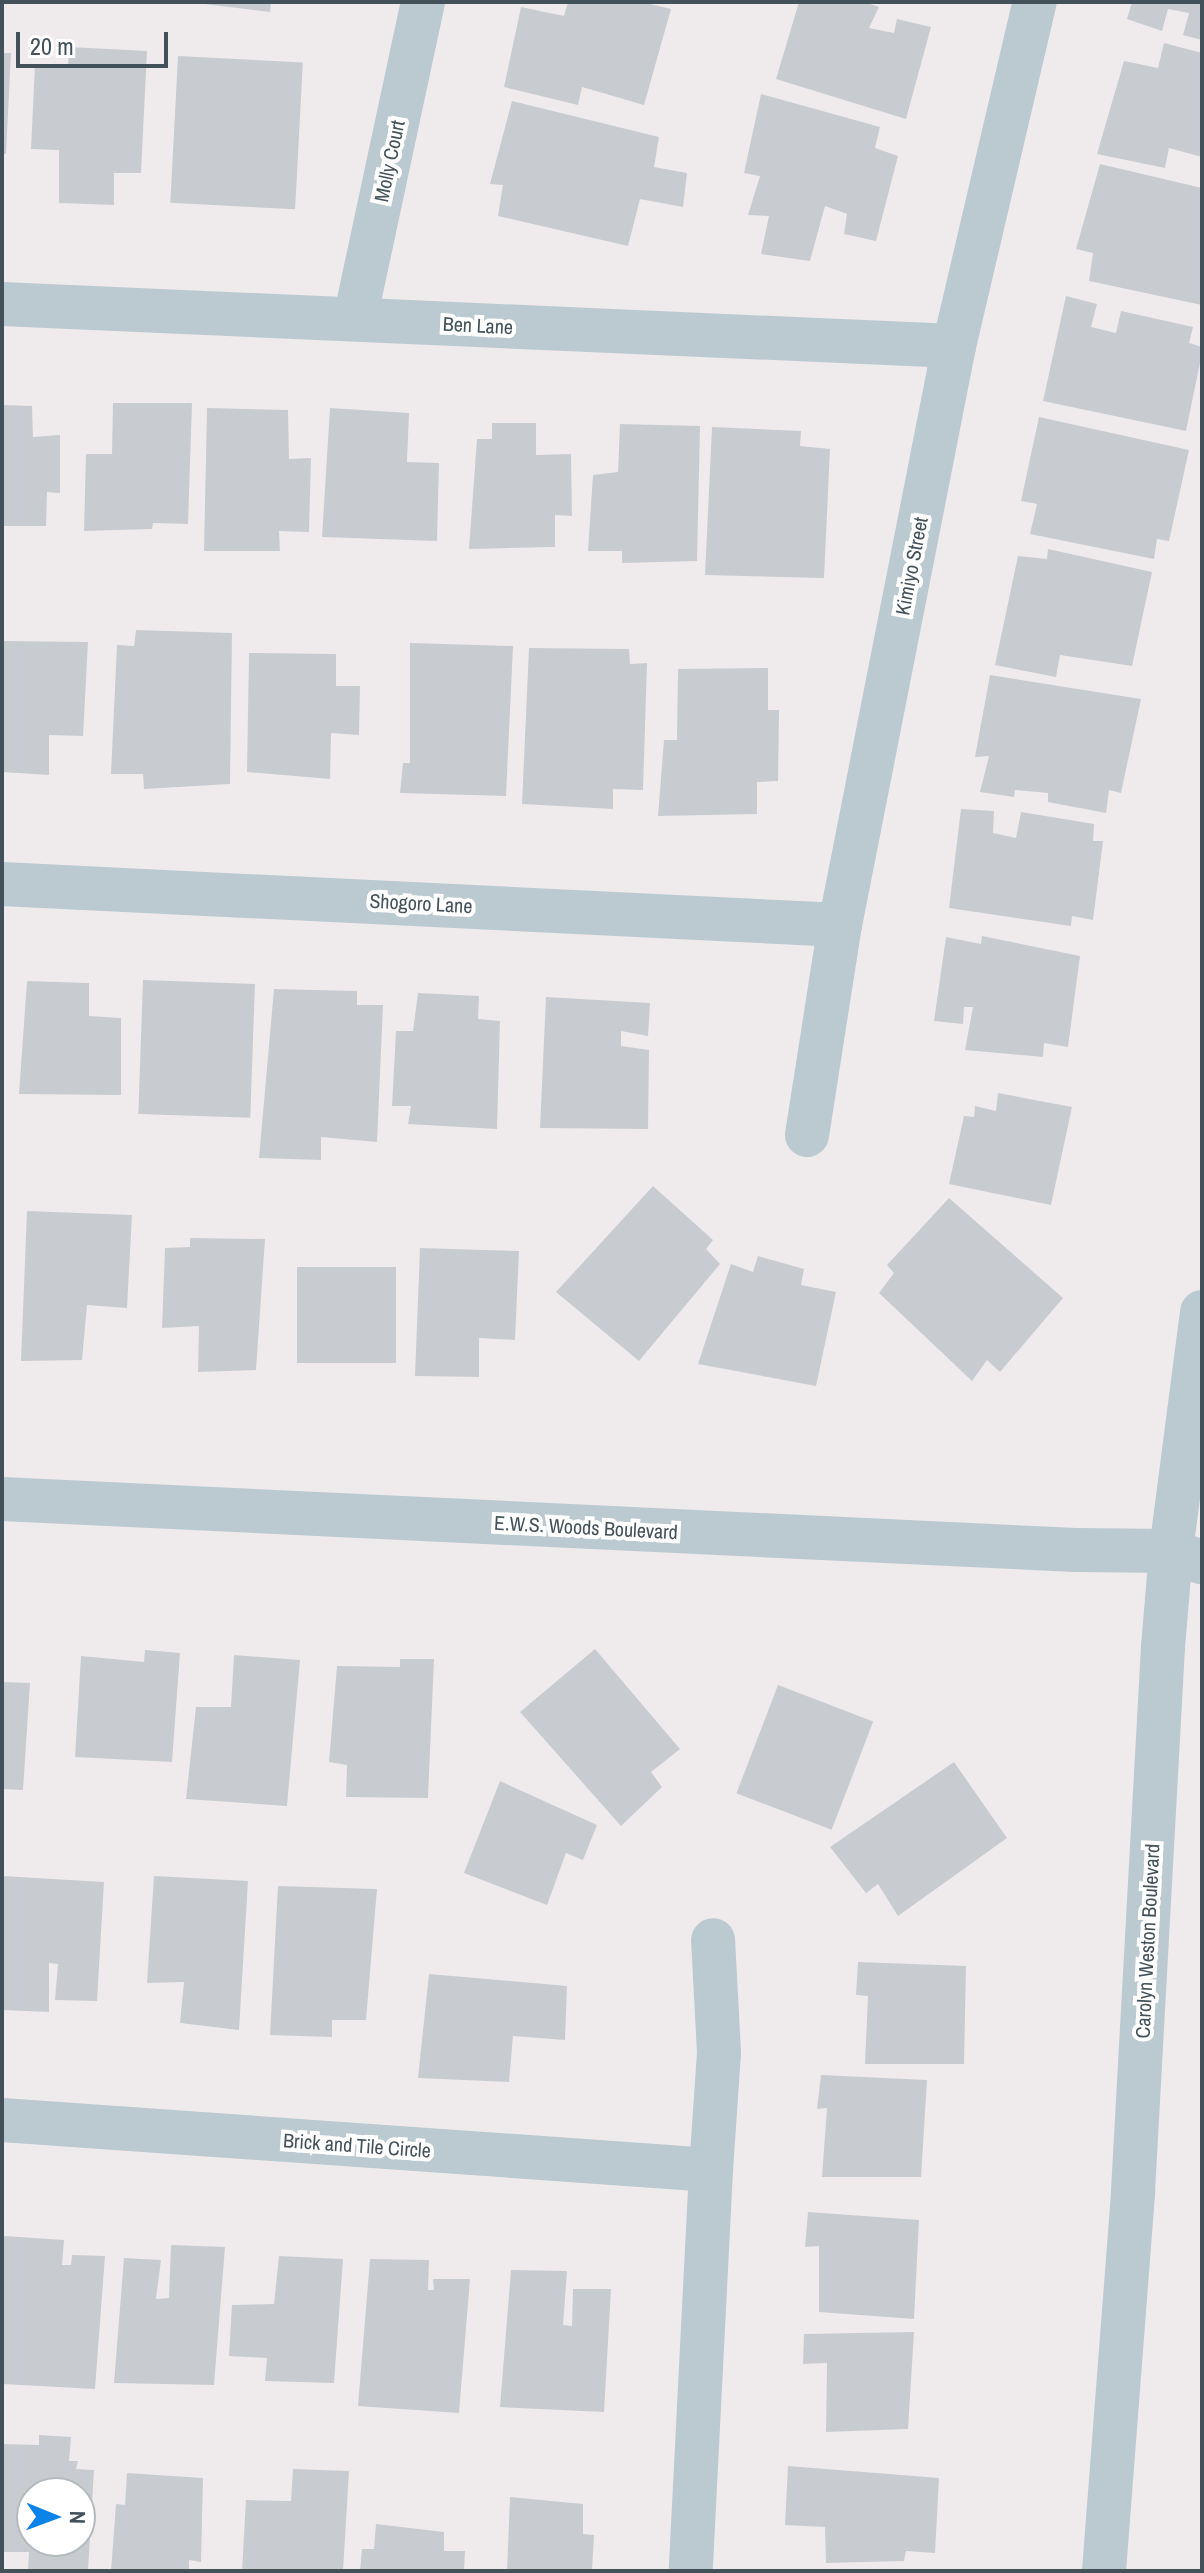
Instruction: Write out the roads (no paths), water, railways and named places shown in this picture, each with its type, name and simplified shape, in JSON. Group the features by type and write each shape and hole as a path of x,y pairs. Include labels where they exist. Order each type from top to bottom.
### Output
{"street":[{"name":"Molly Court","path":"355,319 423,2"},
{"name":"Kimiyo Street","path":"807,1135 840,925 954,346 1035,2"},
{"name":"Ben Lane","path":"2,304 954,346"},
{"name":"Shogoro Lane","path":"2,884 840,925"},
{"name":"Carolyn Weston Boulevard","path":"1104,2571 1133,2191 1192,1551 1202,1312"},
{"name":"E.W.S. Woods Boulevard","path":"2,1499 1060,1549 1192,1551"},
{"path":"691,2571 719,2053 713,1940"},
{"name":"Brick and Tile Circle","path":"2,2120 711,2170"}]}
